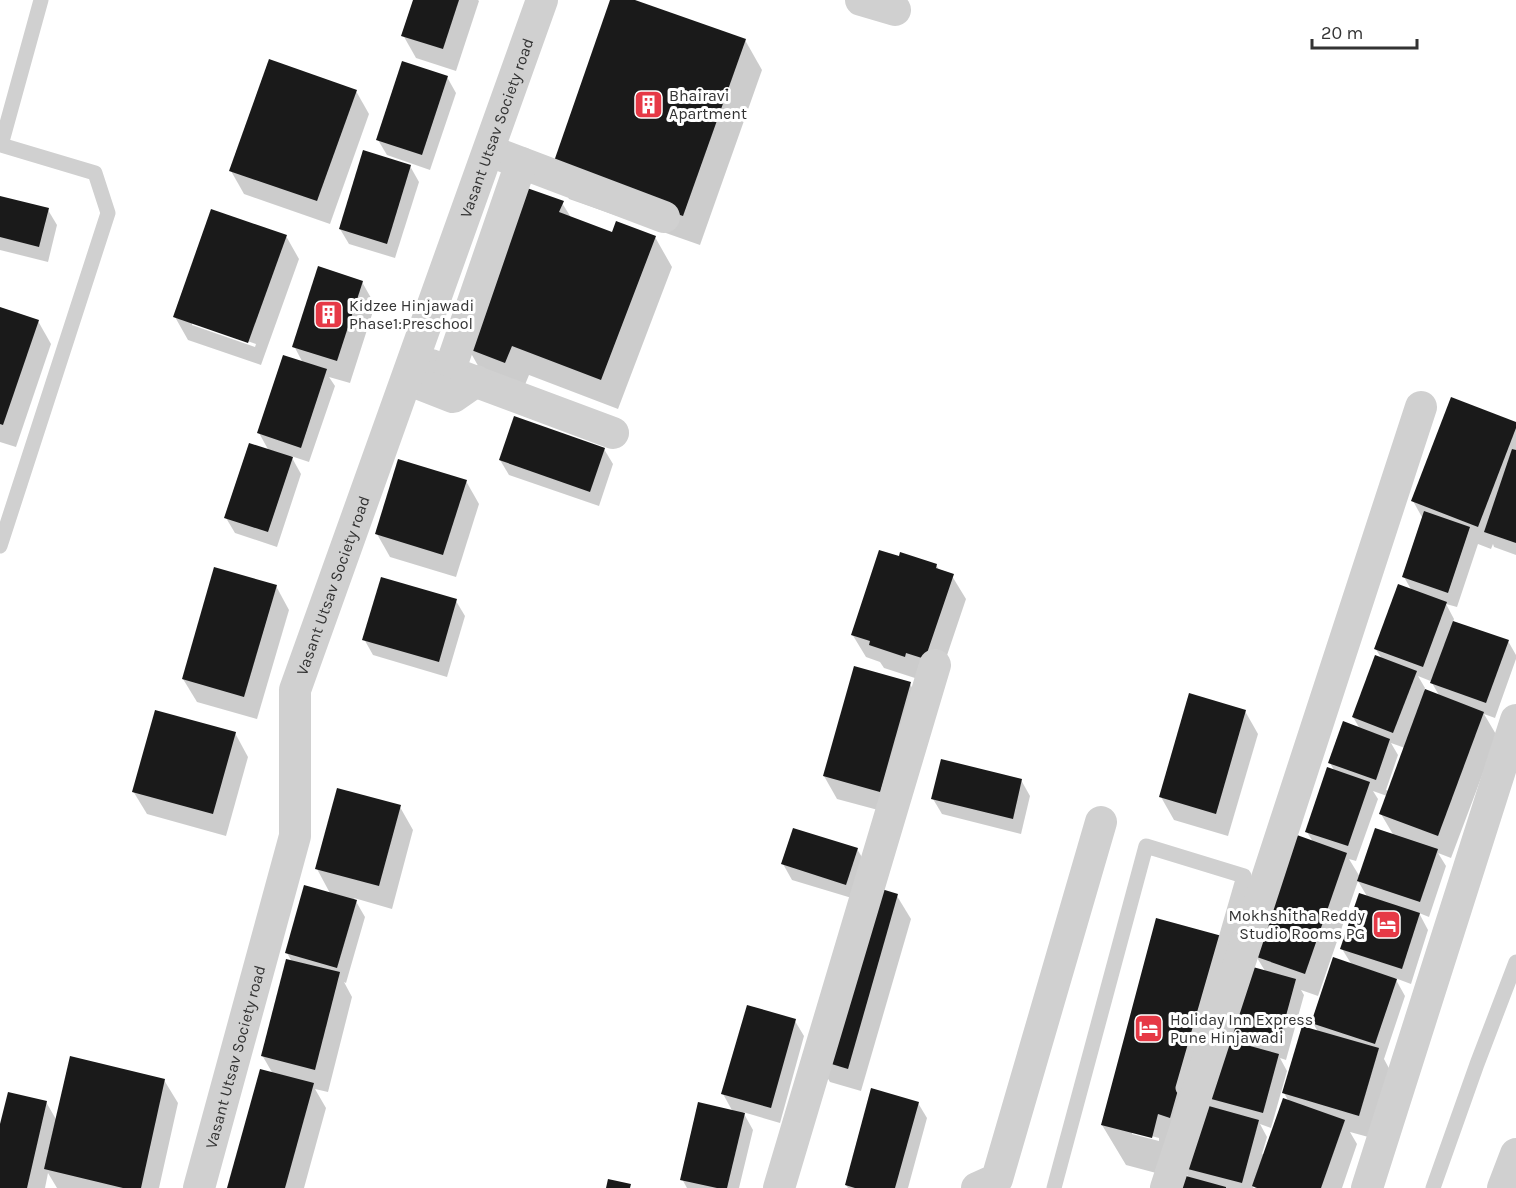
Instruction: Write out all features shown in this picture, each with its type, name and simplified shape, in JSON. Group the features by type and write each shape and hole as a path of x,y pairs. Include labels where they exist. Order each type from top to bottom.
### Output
{"street":[{"name":"Vasant Utsav Society road","path":"199,1188 295,836 295,690 542,0"},
{"path":"861,0 895,10"},
{"path":"488,151 664,217"},
{"path":"462,377 521,163"},
{"path":"410,368 462,377 613,433"},
{"path":"1166,1188 1421,407"},
{"path":"779,1188 935,665"},
{"path":"1367,1188 1516,720"},
{"path":"977,1188 997,1179 1101,822"},
{"path":"1503,1188 1516,1154"}],"lane":[{"path":"0,546 108,213 95,173 1,145 41,0"},
{"path":"1054,1188 1146,846 1244,876 1154,1188"},
{"path":"1433,1188 1516,962"}],"building":[{"path":"413,0 459,0 443,49 401,36"},
{"name":"Bhairavi Apartment","path":"610,0 635,0 746,39 683,216 551,170"},
{"path":"269,59 357,90 317,201 229,171"},
{"path":"402,61 448,76 422,155 376,140"},
{"path":"363,150 411,165 387,244 339,229"},
{"path":"527,188 564,201 559,212 612,232 616,221 656,236 601,380 512,346 505,363 466,348"},
{"path":"0,196 49,208 39,247 0,237"},
{"path":"211,209 287,235 248,343 173,317"},
{"name":"Kidzee Hinjawadi Phase1:Preschool","path":"318,266 363,281 337,361 292,347"},
{"path":"0,307 39,320 3,425 0,424"},
{"path":"283,355 327,369 301,448 257,433"},
{"path":"1451,397 1516,422 1516,428 1478,527 1411,501"},
{"path":"514,416 605,448 590,492 499,460"},
{"path":"249,443 293,457 268,532 224,518"},
{"path":"1512,449 1516,450 1516,543 1484,532"},
{"path":"398,459 467,480 443,555 375,534"},
{"path":"1424,511 1470,527 1448,593 1402,577"},
{"path":"879,550 899,556 900,552 937,564 936,568 954,574 925,659 906,653 905,657 869,645 870,641 851,635"},
{"path":"214,567 277,585 244,697 182,679"},
{"path":"381,577 457,599 439,662 362,640"},
{"path":"1398,584 1447,602 1423,667 1374,649"},
{"path":"1453,621 1509,640 1486,703 1430,683"},
{"path":"1375,655 1417,671 1393,733 1352,717"},
{"path":"854,666 911,682 880,792 823,776"},
{"path":"1425,689 1484,712 1438,836 1379,814"},
{"path":"1189,693 1246,710 1216,814 1159,797"},
{"path":"155,710 236,732 213,814 132,792"},
{"path":"1343,721 1390,739 1376,780 1328,763"},
{"path":"941,759 1022,779 1013,819 931,799"},
{"path":"1327,767 1370,782 1348,846 1305,832"},
{"path":"337,788 401,805 379,886 315,869"},
{"path":"793,828 858,848 846,885 781,864"},
{"path":"1375,828 1438,849 1420,902 1357,881"},
{"path":"1297,835 1347,853 1305,974 1254,956"},
{"path":"865,884 898,894 848,1069 815,1059"},
{"path":"304,885 357,900 337,968 285,953"},
{"path":"1359,893 1420,913 1402,969 1340,949"},
{"path":"1156,918 1222,936 1170,1118 1158,1114 1152,1138 1101,1125"},
{"path":"1333,957 1397,979 1375,1044 1311,1023"},
{"path":"286,959 340,972 315,1070 261,1056"},
{"path":"1242,964 1296,979 1278,1045 1224,1030"},
{"path":"747,1005 796,1019 771,1108 721,1094"},
{"path":"1302,1026 1379,1048 1359,1116 1282,1093"},
{"path":"1221,1038 1279,1054 1263,1113 1204,1097"},
{"path":"70,1056 165,1079 141,1188 123,1188 44,1169"},
{"path":"260,1069 314,1083 285,1188 227,1188"},
{"path":"871,1088 919,1102 895,1188 855,1188 845,1185"},
{"path":"8,1092 47,1101 27,1188 0,1188 0,1124"},
{"path":"1283,1098 1345,1120 1321,1188 1257,1188 1252,1186"},
{"path":"698,1102 745,1113 727,1188 680,1180"},
{"path":"1198,1103 1259,1120 1242,1183 1180,1167"},
{"path":"1175,1173 1226,1187 1226,1188 1170,1188"},
{"path":"608,1179 631,1184 630,1188 606,1188"}],"place":[{"name":"Bhairavi Apartment","path":"648,104"},
{"name":"Kidzee Hinjawadi Phase1:Preschool","path":"328,314"},
{"name":"Mokhshitha Reddy Studio Rooms PG","path":"1386,924"},
{"name":"Holiday Inn Express Pune Hinjawadi","path":"1149,1028"}]}
